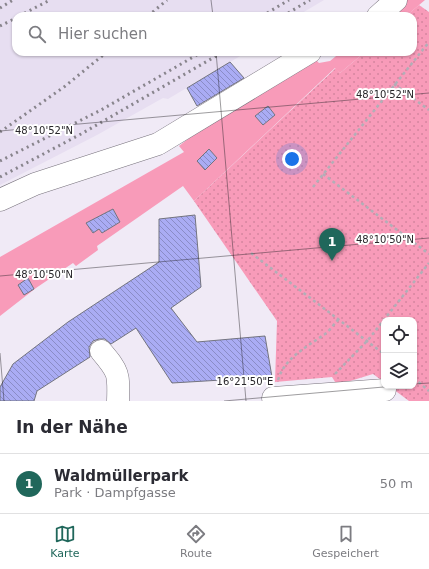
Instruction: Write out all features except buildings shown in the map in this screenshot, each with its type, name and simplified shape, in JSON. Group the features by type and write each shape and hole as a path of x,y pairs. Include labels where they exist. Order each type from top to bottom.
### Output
{"street":[{"path":"382,12 396,0"},
{"path":"0,200 35,184 158,144 303,56"},
{"path":"101,351 116,368 119,379 118,401"},
{"path":"284,398 385,390"}],"path":[{"path":"313,187 429,42"},
{"path":"394,84 429,110"},
{"path":"323,174 429,254"},
{"path":"251,254 338,320 368,340 383,353"},
{"path":"332,394 332,377 368,340 429,263"},
{"path":"284,398 280,376 290,360 309,343 325,333 338,320"},
{"path":"417,381 429,391"}],"shaded area":[{"path":"0,0 324,0 304,12 12,12 12,56 240,56 168,99 163,98 97,135 0,185"},
{"path":"404,0 425,0 411,12 390,12"},
{"path":"419,5 429,12 429,401 409,401 393,389 417,389 417,317 381,317 381,380 373,374 337,385 332,377 275,382 277,321 194,201 336,68 340,73 360,56 417,56 417,12 411,12"},
{"path":"336,56 360,56 340,73 335,68 194,201 183,186 97,246 98,250 76,266 73,263 36,288 0,316 0,257 184,152 179,146 207,124 313,57 319,63 330,61"}],"railway":[{"path":"0,8 13,0"},
{"path":"27,12 50,0"},
{"path":"153,12 167,0"},
{"path":"269,12 289,0"},
{"path":"290,12 310,0"},
{"path":"0,26 12,20"},
{"path":"0,132 64,87 102,56"},
{"path":"0,161 101,110 195,56"},
{"path":"0,177 81,134 216,56"}],"place":[{"name":"Waldmüllerpark","path":"332,261"}]}
